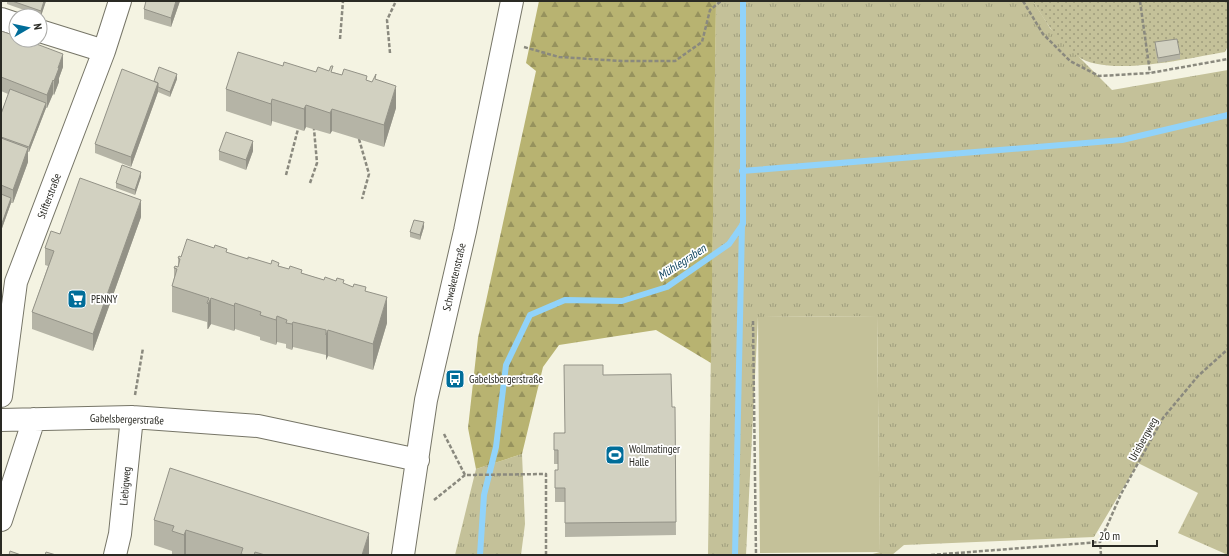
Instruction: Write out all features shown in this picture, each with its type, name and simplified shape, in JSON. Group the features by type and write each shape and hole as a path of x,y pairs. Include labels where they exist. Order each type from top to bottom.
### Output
{"street":[{"name":"Stifterstraße","path":"1,396 16,282 104,51 120,1"},
{"name":"Schwaketenstraße","path":"403,555 426,400 465,231 512,1"},
{"path":"48,34 104,51"},
{"name":"Gabelsbergerstraße","path":"1,420 132,417 258,426 418,460"},
{"name":"Liebigweg","path":"115,555 121,527 132,417"},
{"path":"1,520 34,419"}],"path":[{"path":"340,39 343,1"},
{"path":"390,53 387,20 396,1"},
{"path":"504,42 559,57 622,61 675,61 702,42 710,10 721,1"},
{"path":"1022,1 1042,34 1070,62 1099,76 1150,73 1228,59"},
{"path":"1140,1 1150,73"},
{"path":"286,175 298,129"},
{"path":"310,183 317,163 314,129"},
{"path":"359,139 369,174 362,199"},
{"path":"753,321 756,555"},
{"path":"132,417 143,348"},
{"name":"Urisbergweg","path":"1101,555 1100,542 1121,494 1163,418 1198,376 1228,349"},
{"path":"442,430 465,475"},
{"path":"408,521 465,475 546,474 546,555"},
{"path":"931,555 1100,542"}],"green space":[{"path":"539,1 716,1 711,363 656,330 559,345 543,367 522,454 476,469 468,428 478,338 536,71 526,63"},
{"path":"716,1 1033,1 1050,28 1112,90 1228,70 1228,555 1178,533 1198,493 1138,463 1094,537 904,545 892,555 869,555 880,552 877,316 758,317 746,555 708,555"},
{"path":"1033,1 1228,1 1228,46 1225,52 1170,62 1128,66 1108,66 1090,62 1077,56 1058,38 1047,24"},
{"path":"877,316 880,552 760,553 758,317"},
{"path":"522,454 525,524 521,555 455,555 476,469"}],"building":[{"path":"12,1 44,1 42,8 32,8"},
{"path":"146,1 176,1 171,18 144,9"},
{"path":"1,31 8,33 8,48 47,48 63,54 54,81 53,80 47,95 1,77"},
{"path":"1177,39 1180,54 1158,58 1155,42"},
{"path":"238,52 283,66 284,62 316,72 318,67 329,71 331,66 333,66 331,72 342,75 344,69 367,76 366,80 372,82 376,74 375,79 396,86 384,125 332,109 330,113 306,105 304,109 272,99 271,104 226,89"},
{"path":"159,67 177,74 170,92 158,87 158,83 154,81"},
{"path":"122,69 158,83 131,157 95,144"},
{"path":"10,89 46,103 29,147 1,137 1,114"},
{"path":"226,132 253,141 246,160 219,151"},
{"path":"1,138 28,148 13,190 1,185"},
{"path":"122,165 141,172 135,190 116,183"},
{"name":"PENNY","path":"80,178 141,200 93,334 32,312 54,251 45,248 51,231 60,234"},
{"path":"1,194 11,198 1,226"},
{"path":"414,220 424,222 420,235 410,232"},
{"path":"187,239 214,248 215,245 227,249 226,252 248,259 248,257 271,264 272,260 279,263 278,266 289,269 290,266 302,270 301,273 324,280 325,277 336,281 337,278 344,280 343,283 353,287 354,284 366,287 365,291 387,297 373,344 328,330 326,335 326,330 293,322 292,324 286,323 287,320 277,316 276,320 260,315 261,312 235,303 234,306 211,298 208,304 209,298 172,286 177,269 174,268 175,266 178,267 180,259 178,258 179,256 181,257"},
{"name":"Wollmatinger Halle","path":"564,365 603,365 603,375 671,374 672,407 675,407 676,522 565,523 565,488 555,488 555,470 558,470 558,450 554,450 554,433 565,433"},
{"path":"170,468 369,533 362,555 265,555 255,552 254,555 246,555 241,554 243,548 186,530 184,535 172,531 174,526 154,520"},
{"path":"10,551 21,555 9,555"},
{"path":"46,552 56,555 45,555"}],"waterway":[{"name":"Mühlegraben","path":"480,555 484,495 496,447 506,365 530,315 565,300 622,301 667,287 729,244 743,224 743,1"},
{"path":"742,171 1122,140 1228,115"},
{"path":"735,555 742,225"}],"place":[{"name":"PENNY","path":"77,299"},
{"name":"Gabelsbergerstraße","path":"455,379"},
{"name":"Wollmatinger Halle","path":"615,455"}]}
